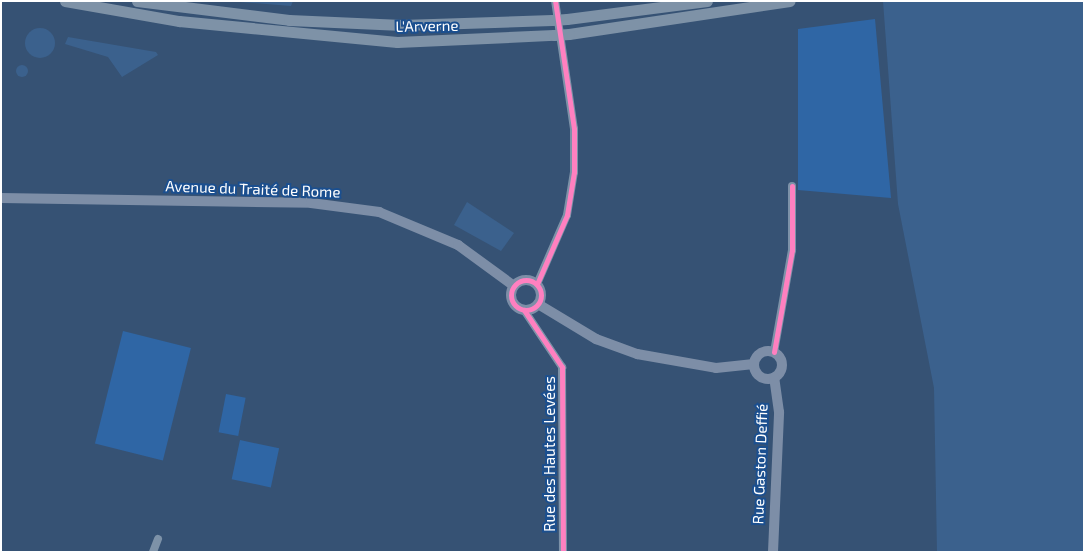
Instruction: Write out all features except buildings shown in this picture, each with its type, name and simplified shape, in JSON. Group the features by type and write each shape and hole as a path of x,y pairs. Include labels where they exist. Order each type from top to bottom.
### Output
{"highway":[{"name":"L'Arverne","path":"65,1 170,20 397,42 569,34 790,1"},
{"name":"L'Arverne","path":"137,1 289,20 402,25 567,20 708,1"}],"main road":[{"name":"Avenue du Traité de Rome","path":"1,198 311,204 379,212 458,245 514,286"},
{"path":"525,280 537,284 542,296 538,304 524,310 513,301 514,286 525,280"},
{"path":"538,304 596,339 637,354 716,368 754,364"},
{"path":"774,352 782,364 774,377 761,377 754,364 760,353 774,352"},
{"name":"Rue Gaston Deffié","path":"773,552 779,412 774,377"}],"street":[{"path":"537,284 567,215 574,172 574,129 555,1"},
{"path":"774,352 792,250 792,186"},
{"name":"Rue des Hautes Levées","path":"524,310 562,367 564,552"},
{"path":"153,552 158,539"}],"shaded area":[{"path":"227,1 293,1 291,6"},
{"path":"883,1 1084,1 1084,552 937,552 934,388 898,204"},
{"path":"875,19 891,198 798,190 798,29"},
{"path":"40,28 46,29 54,37 54,49 46,57 40,58 34,57 26,49 25,43 26,37 34,29"},
{"path":"68,37 156,52 158,55 122,77 108,57 65,44"},
{"path":"22,65 28,71 22,77 16,71"},
{"path":"467,202 514,233 501,251 454,225"},
{"path":"123,331 191,348 163,460 95,444"},
{"path":"226,394 246,398 238,436 219,432"},
{"path":"240,440 279,448 271,487 232,479"}],"cycle path":[{"path":"537,284 567,215 574,172 574,129 555,1"},
{"path":"774,352 792,250 792,186"},
{"path":"526,280 537,284 541,295 537,306 526,310 515,306 511,295 515,284 526,280"},
{"path":"524,310 562,367 563,552"}]}
